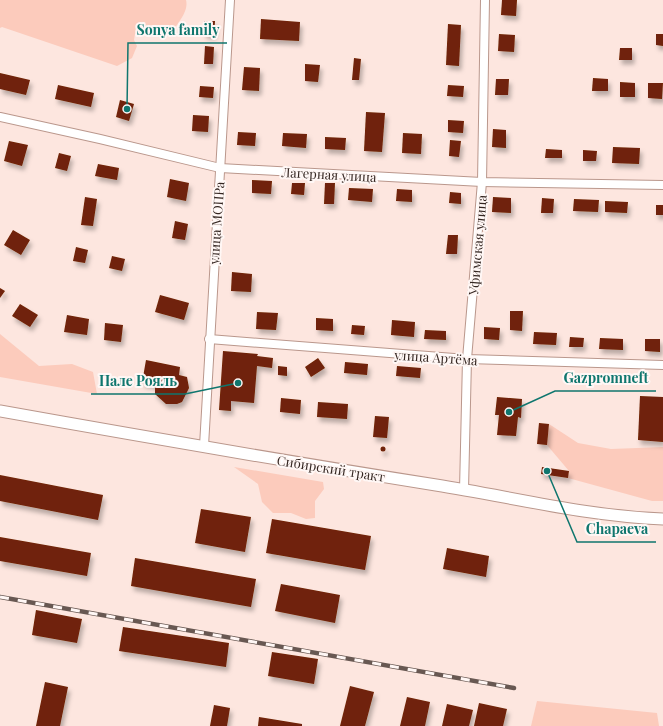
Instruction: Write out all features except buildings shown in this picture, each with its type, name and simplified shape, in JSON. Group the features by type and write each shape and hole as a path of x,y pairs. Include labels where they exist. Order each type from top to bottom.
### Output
{"main road":[{"name":"Сибирский тракт","path":"0,411 464,490 556,508 622,517 663,519"}],"street":[{"name":"улица МОПРа","path":"204,446 209,339 230,0"},
{"name":"Уфимская улица","path":"464,490 467,359 482,182 485,0"},
{"name":"Лагерная улица","path":"0,118 100,139 220,168 482,182 663,185"},
{"name":"улица Артёма","path":"209,339 467,359 663,365"}],"shaded area":[{"path":"0,0 186,0 187,4 182,17 172,32 157,36 142,32 135,34 134,40 137,46 132,58 117,66 2,27 0,28"},
{"path":"0,334 39,366 72,364 93,372 97,394 0,377"},
{"path":"549,424 578,443 611,449 663,447 663,501 652,501 568,478 569,471 547,445"},
{"path":"234,467 323,482 324,489 315,501 315,518 306,519 291,513 273,513 262,502 258,484"},
{"path":"537,701 657,713 659,726 531,726"}],"railway":[{"path":"0,597 514,688"}],"place":[{"name":"Sonya family","path":"127,109"},
{"name":"Пале Рояль","path":"238,383"},
{"name":"Gazpromneft","path":"509,412"},
{"name":"Chapaeva","path":"547,471"}]}
